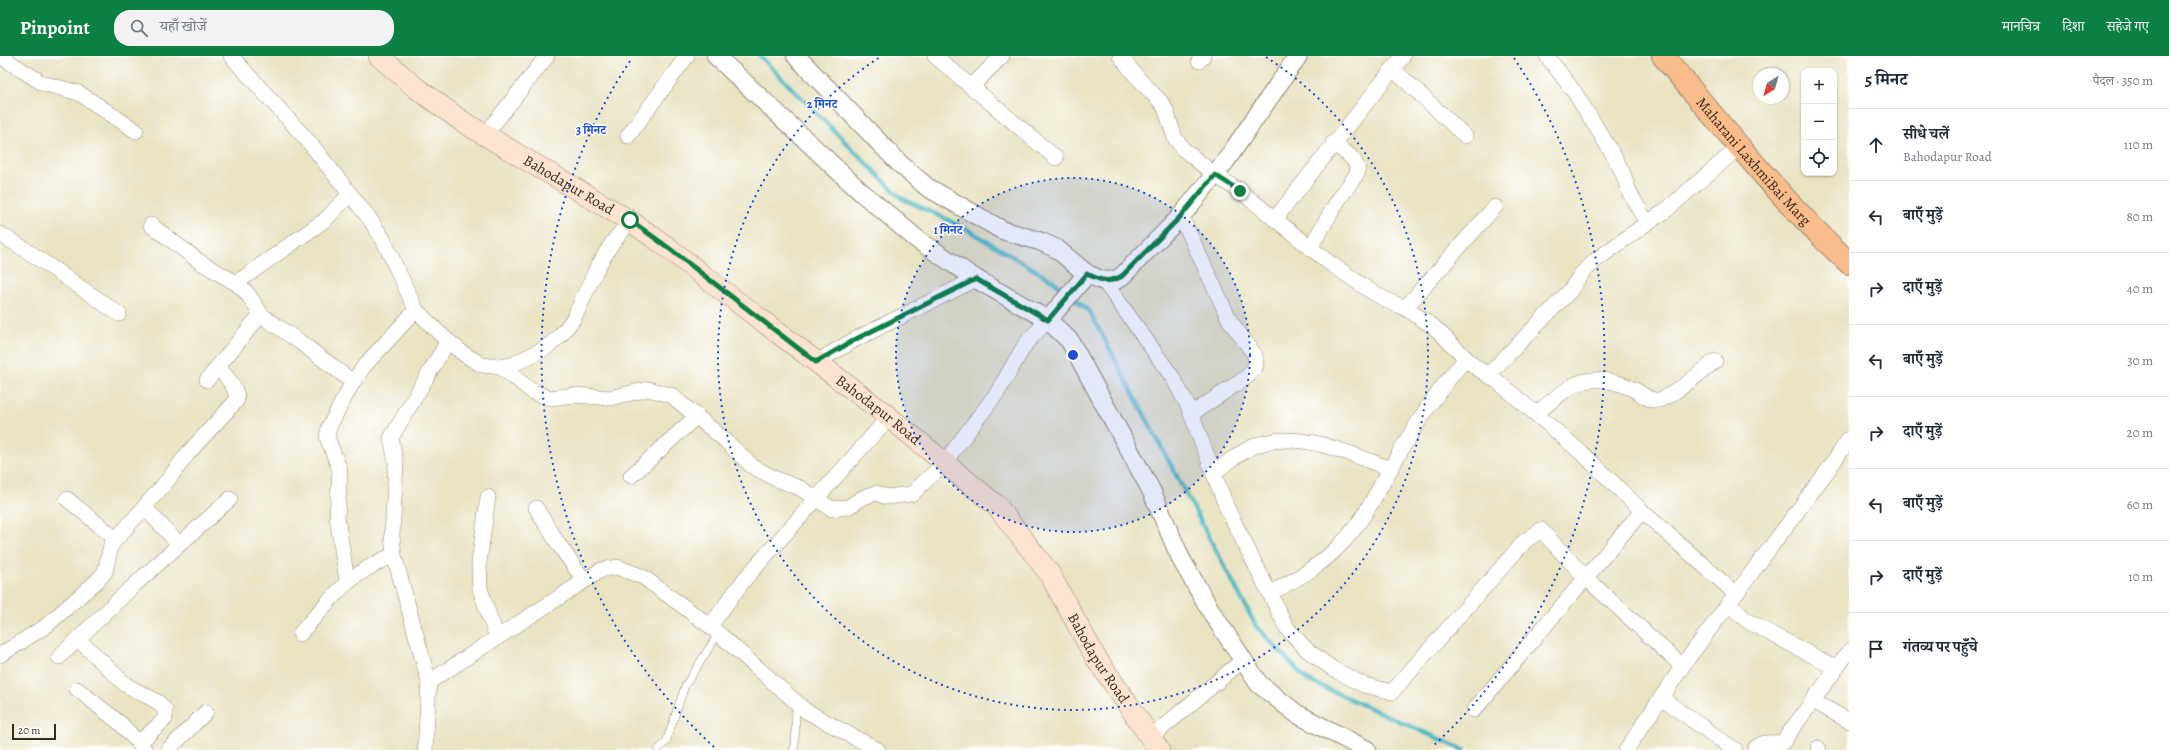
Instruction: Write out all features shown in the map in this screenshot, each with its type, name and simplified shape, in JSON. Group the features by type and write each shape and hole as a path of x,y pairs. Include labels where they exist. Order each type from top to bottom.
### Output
{"main road":[{"name":"Bahodapur Road","path":"379,56 415,87 463,122 630,220 666,246 889,417 997,506 1049,573 1096,658 1155,744"},
{"name":"Maharani LaxhmiBai Marg","path":"1663,56 1739,147 1817,234 1849,263"}],"street":[{"path":"0,56 42,83 79,93 136,131"},
{"path":"231,56 309,142 369,218 383,239 416,310 448,341 465,355 482,365 501,367 514,364 533,355 560,336 574,318 597,268 612,243 630,220"},
{"path":"485,135 548,56"},
{"path":"628,136 687,56"},
{"path":"716,56 861,192 918,240 976,279 1052,315 1070,341 1088,372 1152,492 1181,559 1212,613 1259,684 1297,714 1367,750"},
{"path":"796,56 879,143 927,187 1002,230 1042,242 1057,250 1083,279 1104,282 1116,280 1122,276 1181,216 1215,175 1250,128 1288,68 1298,56"},
{"path":"935,56 1056,158"},
{"path":"971,87 1002,56"},
{"path":"1120,56 1165,108 1176,138 1183,150 1215,175 1240,191 1310,248 1366,288 1386,300 1405,308 1434,327 1466,359 1536,414 1584,455 1732,599 1749,622 1836,668"},
{"path":"1547,56 1575,93 1611,151 1623,173 1629,192 1647,223"},
{"path":"1275,219 1398,60 1465,136"},
{"path":"1310,248 1337,202 1358,172 1358,166 1353,159 1333,143"},
{"path":"1488,375 1569,292 1582,273 1596,260 1664,212 1739,147"},
{"path":"236,283 324,220 350,194"},
{"path":"1405,308 1495,207"},
{"path":"1181,216 1230,321 1255,355 1256,366 1247,377 1191,414"},
{"path":"151,225 200,262 236,283 247,293 261,314 353,382"},
{"path":"0,234 26,250 119,314"},
{"path":"816,362 858,338 976,279"},
{"path":"501,367 541,396 550,398 575,395 610,398 648,389 658,390 671,395 697,416 752,466 818,497 826,506 832,509 848,507 864,497 876,493 887,497 912,494 944,463 997,393 1026,343 1083,279"},
{"path":"1104,282 1173,378 1191,414 1227,508 1287,628 1307,650 1332,669 1364,685 1392,692 1525,541 1535,532 1541,530 1547,534 1585,577 1682,666"},
{"path":"347,581 337,517 340,470 327,437 329,427 353,382 365,365 416,310"},
{"path":"207,380 261,314"},
{"path":"425,750 429,682 394,555 392,536 396,463 391,438 448,341"},
{"path":"1270,593 1301,578 1343,543 1373,501 1444,382 1466,359"},
{"path":"1536,414 1569,387 1590,380 1601,379 1632,388 1654,400 1661,400 1691,381 1715,362"},
{"path":"0,655 46,626 98,580 105,572 108,562 108,553 116,539 145,508 189,452 237,400 238,394 218,366"},
{"path":"631,476 697,416"},
{"path":"714,630 744,580 889,417"},
{"path":"1214,472 1252,447 1294,439 1322,444 1391,469"},
{"path":"1626,750 1682,666 1849,439"},
{"path":"488,497 478,563 480,588 497,638"},
{"path":"67,499 116,539"},
{"path":"59,657 179,544 230,499"},
{"path":"145,508 179,544"},
{"path":"536,508 559,545 584,580"},
{"path":"1474,710 1585,577 1642,512"},
{"path":"300,634 347,581 372,564 394,555"},
{"path":"429,682 584,580 601,570 617,567 643,577 714,630 796,702 812,714 878,750"},
{"path":"77,690 121,724 142,747 165,719 165,710 158,702 126,685 78,639"},
{"path":"1754,750 1758,745 1764,743 1782,743 1849,651"},
{"path":"1155,744 1243,660"},
{"path":"1661,698 1735,750"},
{"path":"1813,702 1849,721"},
{"path":"168,750 206,712"}],"lane":[{"path":"658,750 666,742 685,686 714,630"},
{"path":"793,750 796,702"}],"waterway":[{"path":"760,56 901,198 963,227 1052,280 1066,292"},
{"path":"1072,297 1090,312 1256,626 1307,680 1464,750"}],"route":[{"path":"630,220 816,362 858,338 976,279 1048,320 1087,274 1104,282 1116,280 1122,276 1181,216 1215,175 1240,191"}]}
